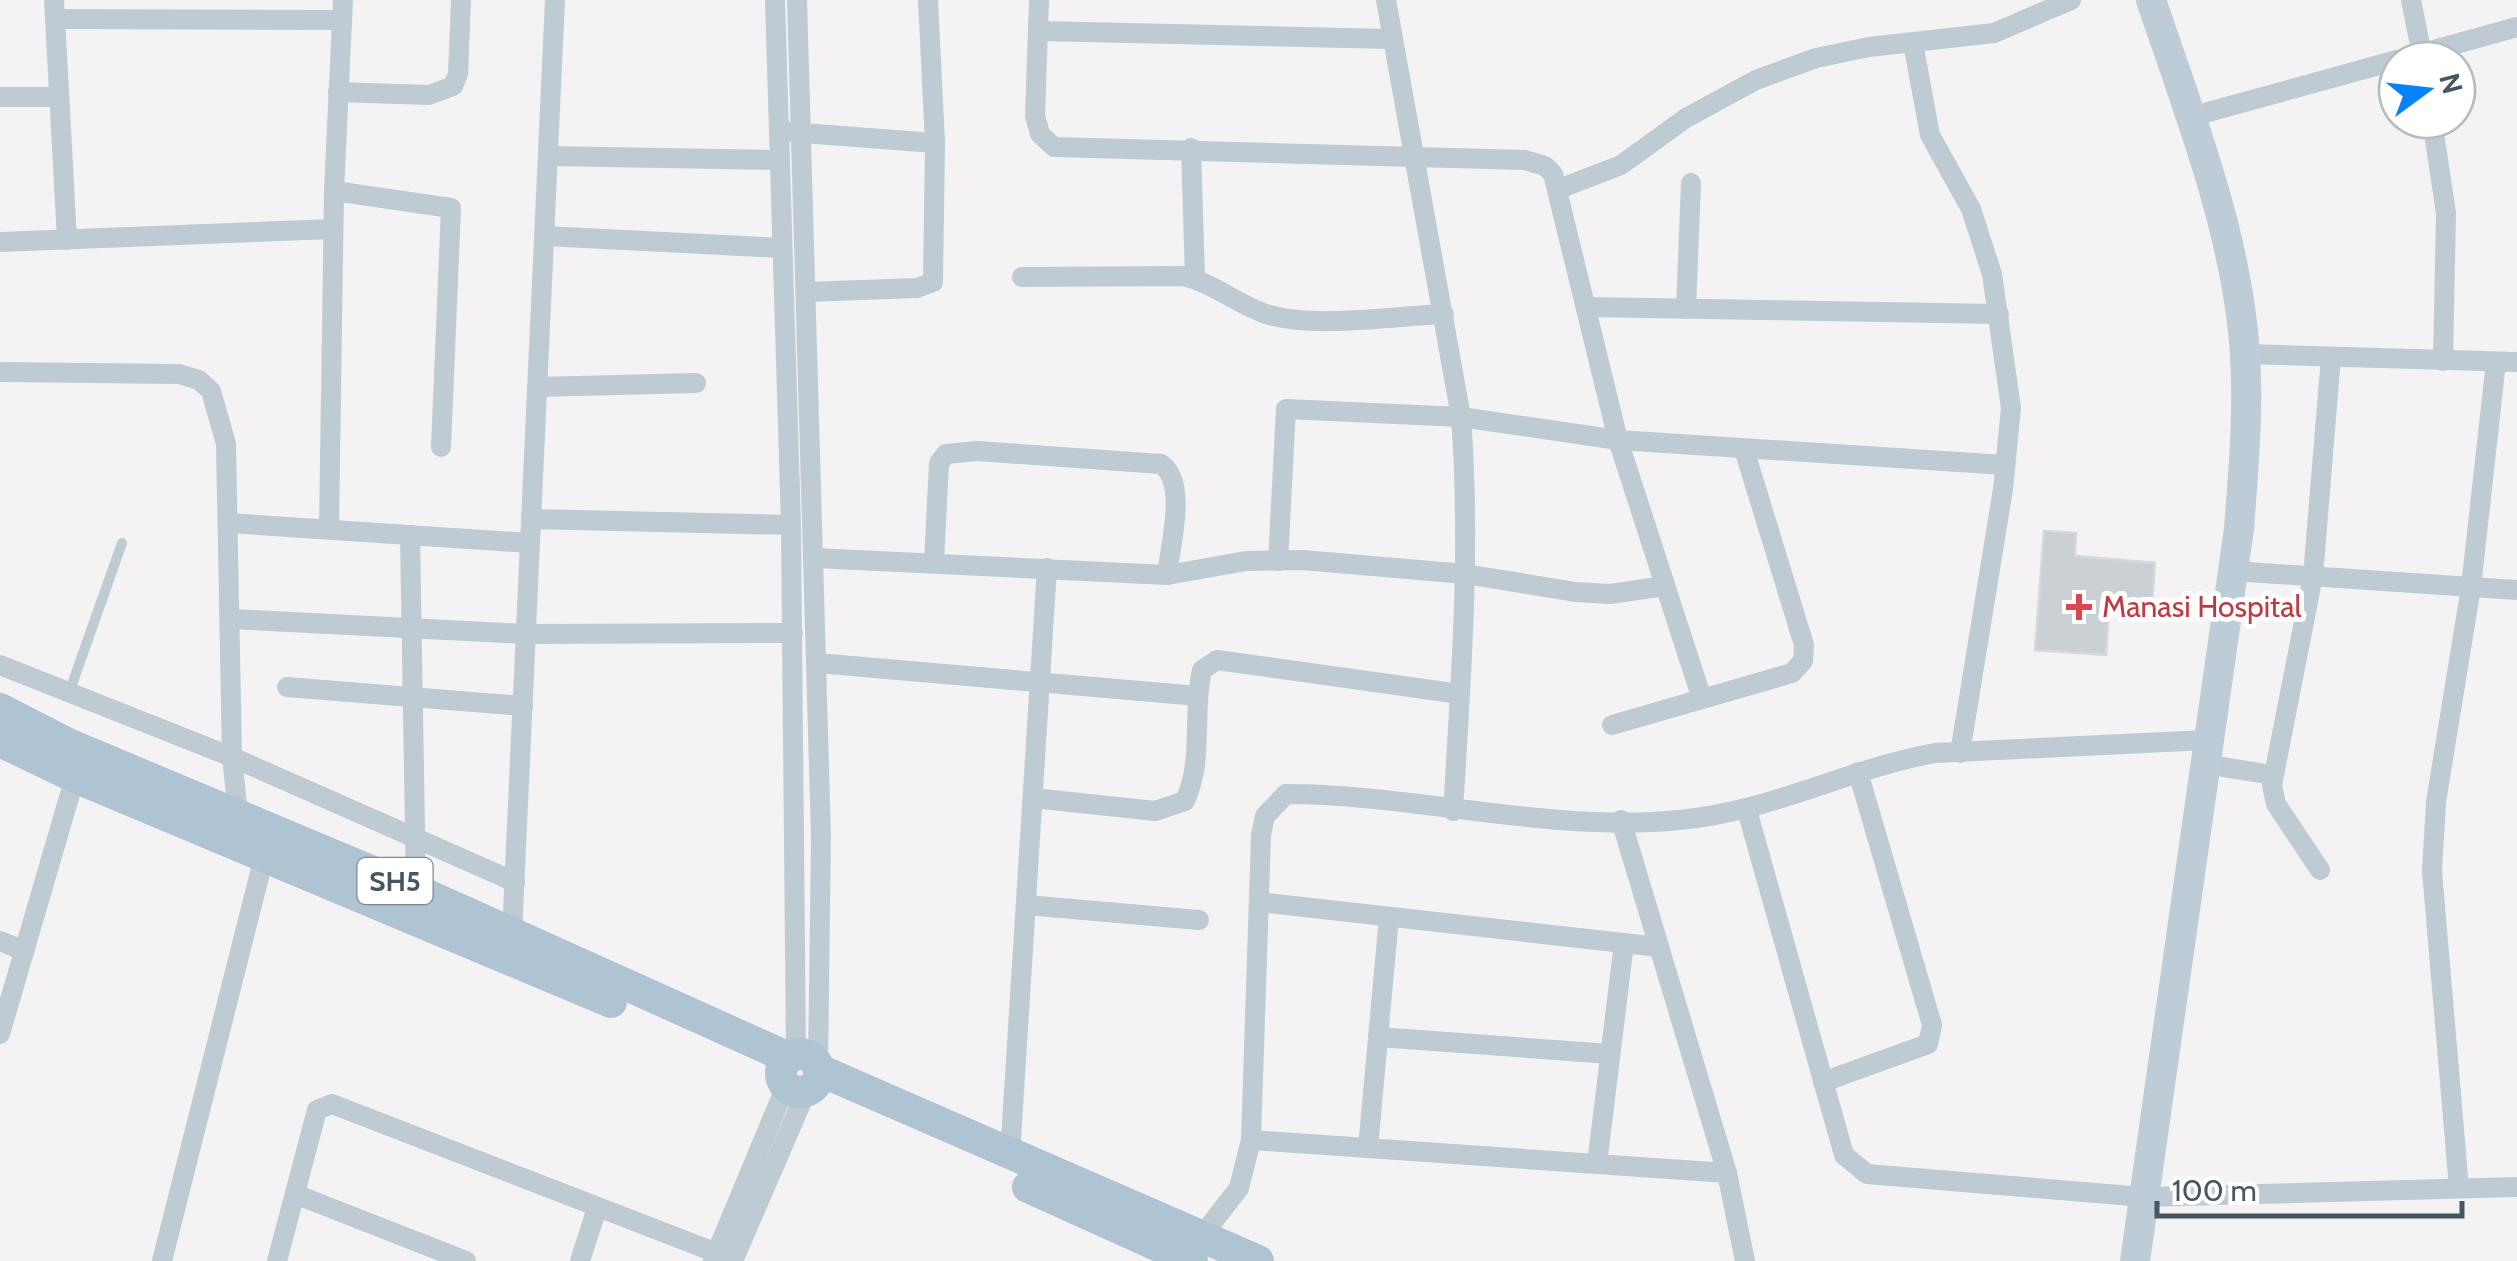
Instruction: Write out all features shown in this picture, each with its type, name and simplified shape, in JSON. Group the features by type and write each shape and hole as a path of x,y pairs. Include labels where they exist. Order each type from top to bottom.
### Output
{"main road":[{"path":"2135,1261 2233,570 2248,420 2244,354 2229,249 2151,0"},
{"name":"SH5","path":"0,708 68,744 238,814 268,843 1197,1249 1258,1261"},
{"name":"SH5","path":"0,742 75,778 416,890 800,1074 1010,1155 1197,1249"}],"street":[{"path":"338,92 430,95 453,86 458,74 461,0"},
{"path":"512,934 555,0"},
{"path":"775,0 791,525 800,1074"},
{"path":"277,1261 316,1110 332,1104 721,1258 800,1074 822,948 815,558 797,0"},
{"path":"807,292 917,288 933,282 935,143 928,0"},
{"path":"1039,0 1035,116 1040,134 1054,146 1524,160 1544,166 1558,189 1618,440 1702,699"},
{"path":"1386,0 1461,416 1466,481 1465,574 1453,811"},
{"path":"1558,189 1621,165 1686,118 1756,80 1816,58 1994,32 2071,0"},
{"path":"2411,0 2419,40"},
{"path":"67,240 54,10 342,10 333,229 329,529"},
{"path":"2476,40 2517,27"},
{"path":"1040,31 1392,38"},
{"path":"1913,43 1930,134 1972,208 1999,314 2011,408 1960,752"},
{"path":"2190,117 2377,66"},
{"path":"0,97 59,97"},
{"path":"777,132 935,143"},
{"path":"2435,140 2446,213 2442,360"},
{"path":"1191,148 1196,278"},
{"path":"548,156 778,160"},
{"path":"1686,309 1691,184"},
{"path":"334,191 451,208 442,447"},
{"path":"0,242 333,229"},
{"path":"544,236 780,248"},
{"path":"1022,278 1196,278 1269,315 1302,320 1444,314"},
{"path":"1586,307 1999,314"},
{"path":"2244,354 2507,362 2436,802 2432,871 2459,1188"},
{"path":"2320,870 2276,804 2272,775 2313,576 2330,357"},
{"path":"0,372 179,374 199,380 211,390 221,414 229,523 232,757 238,814"},
{"path":"537,386 696,383"},
{"path":"1278,561 1286,409 1461,416 1618,440 2005,465"},
{"path":"1612,726 1792,673 1803,661 1804,645 1744,449"},
{"path":"934,562 939,463 946,454 977,450 1161,464 1170,470 1175,485 1167,576"},
{"path":"532,519 791,525"},
{"path":"229,523 530,542"},
{"path":"410,535 416,890"},
{"path":"815,558 1167,576 1246,561 1278,561 1465,574 1576,592 1610,594 1665,586"},
{"path":"1010,1155 1047,568"},
{"path":"2233,570 2517,590"},
{"path":"232,619 526,634 792,634"},
{"path":"1033,798 1156,811 1185,801 1195,766 1202,670 1227,659 1460,694"},
{"path":"817,663 1198,696"},
{"path":"0,665 232,757 515,882"},
{"path":"287,687 523,706"},
{"path":"1197,1249 1239,1188 1251,1140 1264,816 1286,794 1453,811 1676,821 1747,810 1894,760 1960,752 2206,752 2272,775"},
{"path":"1824,1082 1913,1052 1928,1044 1932,1025 1858,772"},
{"path":"0,1034 75,778"},
{"path":"1747,810 1844,1155 1867,1174 2144,1197 2517,1186"},
{"path":"1621,820 1727,1172 1745,1261"},
{"path":"162,1261 268,843"},
{"path":"1259,902 1659,947"},
{"path":"1026,905 1199,920"},
{"path":"1368,1148 1388,917"},
{"path":"0,941 22,950"},
{"path":"1596,1164 1624,943"},
{"path":"1378,1037 1610,1054"},
{"path":"1251,1140 1727,1172"},
{"path":"295,1194 466,1261"},
{"path":"580,1261 598,1208"}],"lane":[{"path":"68,694 122,542"}],"building":[{"path":"2044,531 2076,533 2075,556 2155,563 2151,615 2109,612 2106,655 2035,650"}],"place":[{"name":"Manasi Hospital","path":"2079,607"}]}
